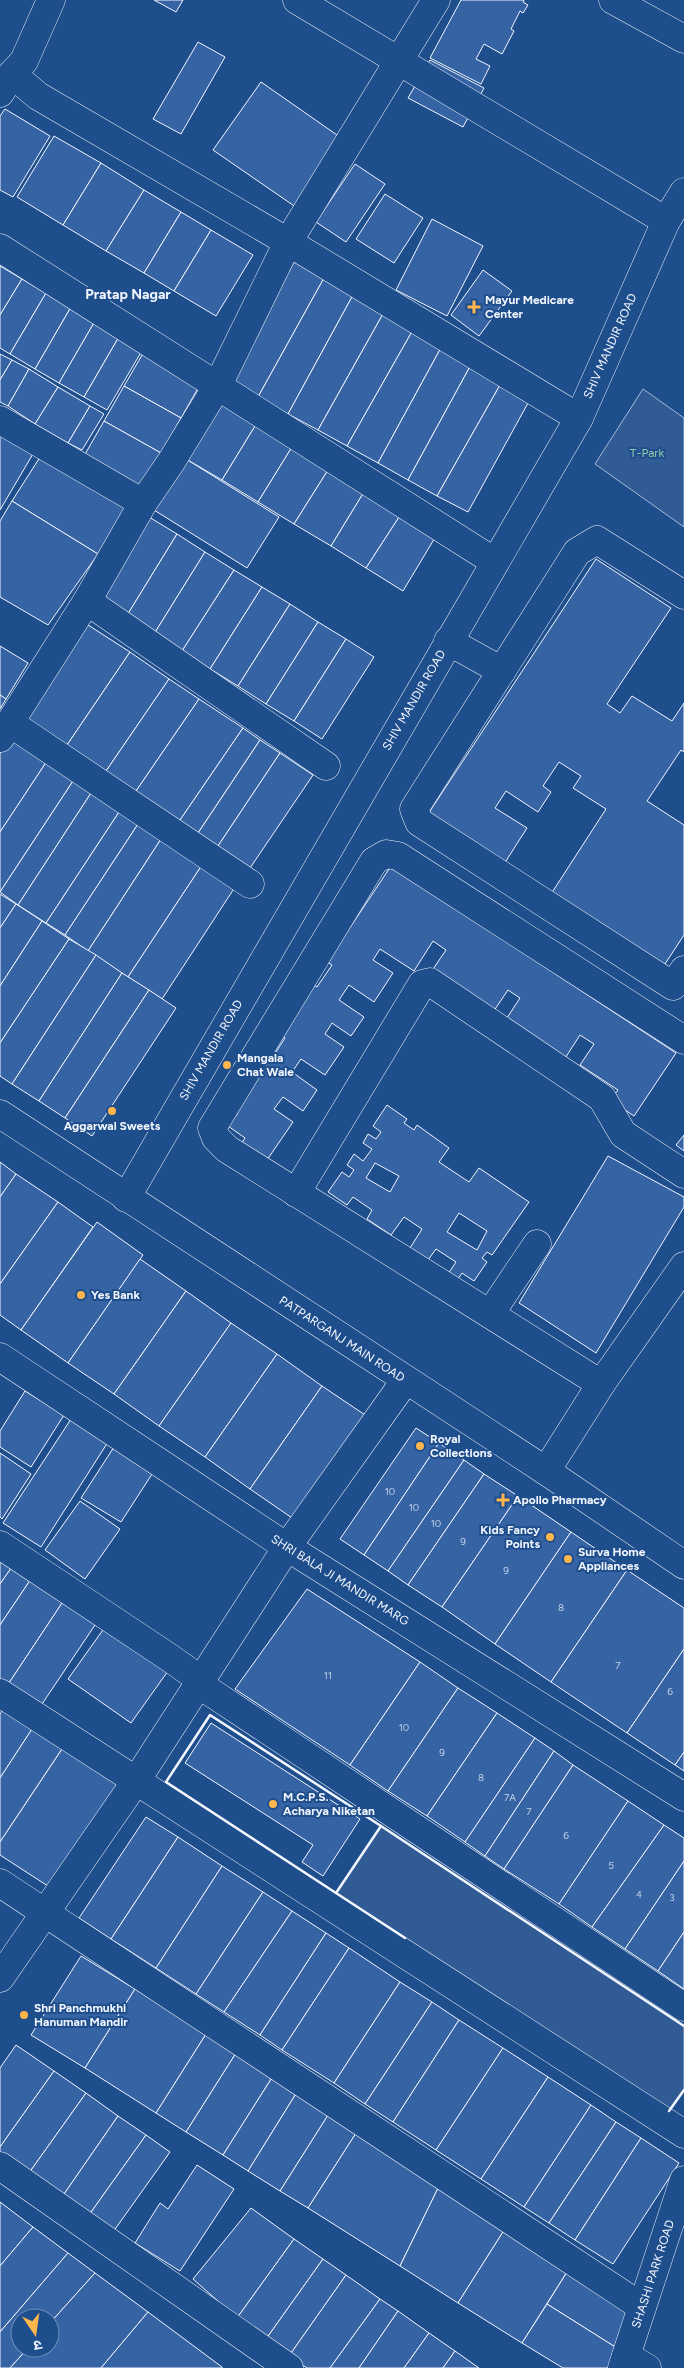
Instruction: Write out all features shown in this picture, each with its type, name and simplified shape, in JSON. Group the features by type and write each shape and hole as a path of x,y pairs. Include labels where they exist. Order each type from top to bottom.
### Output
{"street":[{"path":"51,0 24,61 6,84 38,96 288,242 579,418"},
{"path":"297,0 666,221"},
{"path":"250,884 5,730 87,601 143,503 171,462 218,385 288,242 436,0"},
{"path":"613,0 684,38"},
{"name":"SHIV MANDIR ROAD","path":"126,1198 448,640 579,418 666,221 684,192"},
{"path":"0,248 495,562"},
{"path":"0,420 143,503"},
{"path":"684,595 597,540 577,552 414,809 419,822 673,986 684,970"},
{"path":"87,601 326,766"},
{"path":"448,640 502,671"},
{"path":"601,1384 227,1149 216,1138 212,1128 374,861 386,854 398,856 684,1040"},
{"path":"296,1193 422,984 430,982 602,1098 623,1134 684,1174"},
{"name":"PATPARGANJ MAIN ROAD","path":"0,1114 546,1472 684,1565"},
{"path":"490,1314 537,1244"},
{"path":"546,1472 601,1384 684,1266"},
{"name":"SHRI BALA JI MANDIR MARG","path":"0,1357 287,1548 684,1797"},
{"path":"0,1978 136,1782 287,1548 405,1381"},
{"path":"0,1546 201,1680 209,1690 684,2007"},
{"path":"0,1693 684,2134"},
{"path":"0,1883 642,2307"},
{"path":"0,2166 289,2368"},
{"name":"SHASHI PARK ROAD","path":"632,2364 642,2307 675,2237 684,2180"}],"green space":[{"name":"T-Park","path":"643,389 684,418 684,527 595,464"},
{"path":"381,1826 684,2026 684,2090 669,2112 336,1893"}],"building":[{"path":"154,0 183,0 176,12"},
{"path":"461,0 524,0 523,2 528,5 523,13 520,11 511,29 514,31 502,54 484,44 476,59 490,66 481,84 430,58"},
{"path":"198,42 225,57 181,134 153,119"},
{"path":"430,60 484,88 463,127 408,98"},
{"path":"261,82 347,142 300,210 213,150"},
{"path":"5,109 50,136 13,197 0,190 0,116"},
{"path":"54,136 101,163 63,225 17,197"},
{"path":"101,163 144,190 106,251 63,225"},
{"path":"355,164 385,184 346,242 316,222"},
{"path":"144,190 181,212 144,273 106,251"},
{"path":"385,194 423,218 394,263 356,239"},
{"path":"181,212 211,230 174,291 144,273"},
{"path":"432,219 483,246 447,316 396,290"},
{"path":"211,230 253,255 216,316 174,291"},
{"path":"294,262 324,278 258,397 228,380"},
{"path":"0,266 22,279 0,315"},
{"path":"483,270 512,291 479,336 451,315"},
{"path":"324,278 353,295 288,414 258,397"},
{"path":"22,279 46,293 10,354 0,348 0,315"},
{"path":"46,293 71,307 35,369 10,354"},
{"path":"353,295 384,312 318,430 288,414"},
{"path":"71,307 95,321 59,383 35,369"},
{"path":"384,312 414,328 347,446 318,430"},
{"path":"95,321 120,335 84,397 59,383"},
{"path":"414,328 443,344 378,463 347,446"},
{"path":"120,335 143,349 107,410 84,397"},
{"path":"443,344 473,361 408,480 378,463"},
{"path":"145,350 201,383 181,418 124,386"},
{"path":"0,354 12,360 0,380"},
{"path":"12,360 29,369 8,406 0,402 0,380"},
{"path":"473,361 504,378 437,496 408,480"},
{"path":"29,369 58,387 35,424 8,406"},
{"path":"504,378 533,394 468,512 437,496"},
{"path":"124,386 181,418 161,453 104,421"},
{"path":"58,387 90,406 68,443 35,424"},
{"path":"219,403 255,426 222,480 186,459"},
{"path":"90,406 104,414 82,450 68,443"},
{"path":"104,421 161,453 141,489 84,456"},
{"path":"255,426 292,447 258,502 222,480"},
{"path":"0,427 37,447 0,510"},
{"path":"292,447 328,470 294,524 258,502"},
{"path":"42,454 128,502 98,554 12,501"},
{"path":"186,459 279,517 247,568 154,510"},
{"path":"328,470 364,492 331,546 294,524"},
{"path":"364,492 401,514 366,568 331,546"},
{"path":"12,501 98,554 48,625 0,597 0,521"},
{"path":"401,514 436,536 403,591 366,568"},
{"path":"149,517 177,534 126,617 98,599"},
{"path":"177,534 205,552 154,634 126,617"},
{"path":"205,552 234,570 182,651 154,634"},
{"path":"596,559 671,608 607,704 620,713 632,696 672,721 684,703 684,752 681,750 647,801 684,825 684,935 663,967 551,894 606,809 573,788 581,776 559,762 543,786 551,792 538,812 506,791 495,808 527,828 504,864 428,814"},
{"path":"234,570 262,587 210,669 182,651"},
{"path":"262,587 290,604 238,686 210,669"},
{"path":"290,604 318,622 266,704 238,686"},
{"path":"318,622 346,639 294,721 266,704"},
{"path":"88,625 130,652 65,748 24,720"},
{"path":"346,639 374,657 322,739 294,721"},
{"path":"0,646 28,663 6,699 0,695"},
{"path":"130,652 169,679 104,774 65,748"},
{"path":"169,679 199,699 134,794 104,774"},
{"path":"0,695 6,699 0,709"},
{"path":"199,699 243,728 178,823 134,794"},
{"path":"243,728 260,740 196,836 178,823"},
{"path":"11,737 47,761 0,832 0,753"},
{"path":"260,740 280,753 216,849 196,836"},
{"path":"280,753 313,775 248,871 216,849"},
{"path":"47,761 75,778 0,892 0,832"},
{"path":"75,778 93,790 18,905 0,892"},
{"path":"93,790 121,809 46,923 18,905"},
{"path":"121,809 140,821 65,935 46,923"},
{"path":"140,821 163,836 88,951 65,935"},
{"path":"163,836 204,862 128,977 88,951"},
{"path":"204,862 237,884 162,999 128,977"},
{"path":"391,866 676,1053 634,1116 610,1100 618,1090 580,1065 594,1044 580,1035 562,1063 503,1024 520,998 508,990 491,1015 429,975 446,950 433,941 414,971 380,949 373,960 393,973 374,1002 349,985 339,1000 364,1017 351,1036 332,1023 325,1034 344,1047 325,1075 301,1059 292,1072 317,1090 303,1111 283,1097 274,1109 293,1122 267,1160 241,1144 245,1138 228,1126 238,1113 231,1108 264,1057 270,1061 285,1038 279,1035 313,984 317,987 332,965 327,962"},
{"path":"0,894 16,904 0,928"},
{"path":"16,904 42,921 0,986 0,928"},
{"path":"42,921 69,939 0,1043 0,986"},
{"path":"69,939 96,955 12,1084 0,1076 0,1043"},
{"path":"96,955 122,973 39,1101 12,1084"},
{"path":"122,973 149,990 65,1118 39,1101"},
{"path":"149,990 176,1008 92,1136 65,1118"},
{"path":"387,1105 407,1119 404,1123 414,1130 417,1125 449,1148 439,1162 469,1182 479,1168 529,1202 492,1255 487,1252 482,1258 487,1262 474,1281 462,1273 457,1280 448,1274 456,1262 436,1249 428,1260 410,1248 422,1229 404,1217 391,1235 367,1219 372,1210 353,1197 347,1205 328,1192 342,1172 349,1177 354,1170 347,1165 354,1154 363,1161 372,1149 363,1143 368,1134 376,1139 381,1132 373,1126","holes":["375,1163 399,1176 390,1192 366,1178","459,1213 487,1231 477,1250 447,1232"]},
{"path":"684,1135 684,1151 676,1145"},
{"path":"608,1156 684,1197 684,1207 596,1353 519,1303"},
{"path":"0,1162 16,1174 0,1197"},
{"path":"16,1174 58,1202 0,1284 0,1197"},
{"path":"58,1202 93,1227 21,1330 0,1315 0,1284"},
{"name":"Yes Bank","path":"97,1222 143,1255 68,1363 21,1330"},
{"path":"140,1259 186,1291 114,1394 68,1363"},
{"path":"186,1291 231,1323 159,1426 114,1394"},
{"path":"231,1323 277,1354 205,1457 159,1426"},
{"path":"277,1354 322,1386 250,1489 205,1457"},
{"path":"322,1386 368,1417 295,1520 250,1489"},
{"path":"25,1391 64,1415 31,1467 0,1447 0,1431"},
{"path":"71,1419 108,1442 41,1547 3,1523"},
{"path":"416,1428 439,1443 364,1555 340,1539"},
{"path":"439,1443 464,1460 388,1571 364,1555"},
{"path":"114,1447 154,1471 121,1522 81,1498"},
{"path":"0,1453 31,1474 2,1519 0,1517"},
{"path":"464,1460 484,1474 408,1585 388,1571"},
{"path":"484,1474 518,1496 442,1607 408,1585"},
{"path":"518,1496 571,1532 495,1644 442,1607"},
{"path":"80,1501 120,1529 85,1579 45,1550"},
{"path":"571,1532 627,1570 551,1682 495,1644"},
{"path":"0,1554 14,1564 0,1584"},
{"path":"14,1564 33,1576 0,1625 0,1584"},
{"path":"627,1570 684,1608 684,1649 627,1733 551,1682"},
{"path":"33,1576 66,1597 5,1689 0,1686 0,1625"},
{"path":"307,1589 420,1662 350,1765 235,1689"},
{"path":"66,1597 99,1619 38,1710 5,1689"},
{"path":"105,1627 168,1671 131,1723 68,1679"},
{"path":"684,1649 684,1752 675,1765 627,1733"},
{"path":"420,1662 458,1688 388,1791 350,1765"},
{"path":"458,1688 497,1713 427,1816 388,1791"},
{"path":"5,1707 34,1726 0,1778 0,1714"},
{"path":"497,1713 535,1738 465,1842 427,1816"},
{"path":"211,1723 360,1819 323,1876 302,1862 313,1845 185,1763"},
{"path":"34,1726 64,1746 0,1842 0,1778"},
{"path":"535,1738 554,1751 485,1856 465,1842"},
{"path":"64,1746 120,1783 51,1888 0,1855 0,1842"},
{"path":"554,1751 573,1765 504,1869 485,1856"},
{"path":"684,1752 684,1771 675,1765"},
{"path":"573,1765 628,1801 559,1904 504,1869"},
{"path":"628,1801 664,1825 592,1927 559,1904"},
{"path":"146,1817 178,1837 111,1939 79,1918"},
{"path":"664,1825 684,1838 684,1861 625,1949 592,1927"},
{"path":"178,1837 222,1866 156,1968 111,1939"},
{"path":"684,1861 684,1932 658,1971 625,1949"},
{"path":"222,1866 263,1892 196,1994 156,1968"},
{"path":"263,1892 292,1911 224,2012 196,1994"},
{"path":"292,1911 326,1933 260,2035 224,2012"},
{"path":"684,1932 684,1989 658,1971"},
{"path":"326,1933 349,1948 282,2050 260,2035"},
{"path":"349,1948 400,1982 334,2083 282,2050"},
{"path":"81,1956 135,1989 85,2068 31,2035"},
{"path":"400,1982 432,2002 365,2104 334,2083"},
{"path":"135,1989 206,2034 156,2113 85,2068"},
{"path":"432,2002 459,2020 393,2122 365,2104"},
{"path":"459,2020 503,2048 436,2150 393,2122"},
{"path":"206,2034 236,2053 186,2132 156,2113"},
{"path":"16,2045 54,2071 0,2147 0,2068"},
{"path":"503,2048 548,2077 481,2179 436,2150"},
{"path":"236,2053 273,2076 223,2155 186,2132"},
{"path":"54,2071 86,2093 29,2173 0,2153 0,2147"},
{"path":"273,2076 297,2092 248,2171 223,2155"},
{"path":"548,2077 591,2105 524,2207 481,2179"},
{"path":"297,2092 330,2112 280,2191 248,2171"},
{"path":"86,2093 118,2116 62,2197 29,2173"},
{"path":"591,2105 616,2122 549,2223 524,2207"},
{"path":"330,2112 358,2130 308,2208 280,2191"},
{"path":"118,2116 146,2135 89,2215 62,2197"},
{"path":"616,2122 641,2138 575,2240 549,2223"},
{"path":"358,2130 440,2184 400,2266 308,2208"},
{"path":"146,2135 170,2152 113,2232 89,2215"},
{"path":"641,2138 679,2163 613,2264 575,2240"},
{"path":"197,2165 234,2189 180,2271 135,2243 160,2203 168,2209"},
{"path":"440,2184 508,2224 458,2303 400,2266"},
{"path":"0,2202 33,2227 0,2266"},
{"path":"251,2208 294,2239 237,2318 193,2279"},
{"path":"508,2224 572,2264 522,2343 458,2303"},
{"path":"33,2227 68,2253 21,2308 10,2308 10,2320 0,2332 0,2266"},
{"path":"294,2239 323,2259 266,2339 237,2318"},
{"path":"68,2253 95,2273 60,2312 60,2308 21,2308"},
{"path":"323,2259 346,2275 289,2356 266,2339"},
{"path":"572,2264 636,2305 620,2350 547,2304"},
{"path":"95,2273 148,2312 101,2368 10,2368 19,2358 60,2358 60,2312"},
{"path":"346,2275 380,2299 330,2368 307,2368 289,2356"},
{"path":"380,2299 398,2311 359,2368 330,2368"},
{"path":"547,2304 620,2350 613,2368 563,2368 522,2343"},
{"path":"398,2311 429,2333 404,2368 359,2368"},
{"path":"148,2312 222,2367 222,2368 101,2368"},
{"path":"10,2320 10,2358 19,2358 10,2368 0,2368 0,2332"},
{"path":"429,2333 455,2351 443,2368 404,2368"},
{"path":"455,2351 479,2368 443,2368"}],"wall":[{"path":"210,1715 381,1826 336,1893 166,1782 210,1715"},
{"path":"381,1826 684,2026"},
{"path":"336,1893 405,1938"},
{"path":"669,2111 684,2090"}],"place":[{"name":"Mayur Medicare Center","path":"474,307"},
{"name":"Mangala Chat Wale","path":"227,1065"},
{"name":"Aggarwal Sweets","path":"112,1111"},
{"name":"Yes Bank","path":"81,1295"},
{"name":"Royal Collections","path":"420,1446"},
{"name":"Apollo Pharmacy","path":"503,1500"},
{"name":"Kids Fancy Points","path":"550,1537"},
{"name":"Surva Home Appliances","path":"568,1559"},
{"name":"M.C.P.S. Acharya Niketan","path":"273,1804"},
{"name":"Shri Panchmukhi Hanuman Mandir","path":"24,2015"}],"district":[{"name":"Pratap Nagar","path":"128,294"}]}
